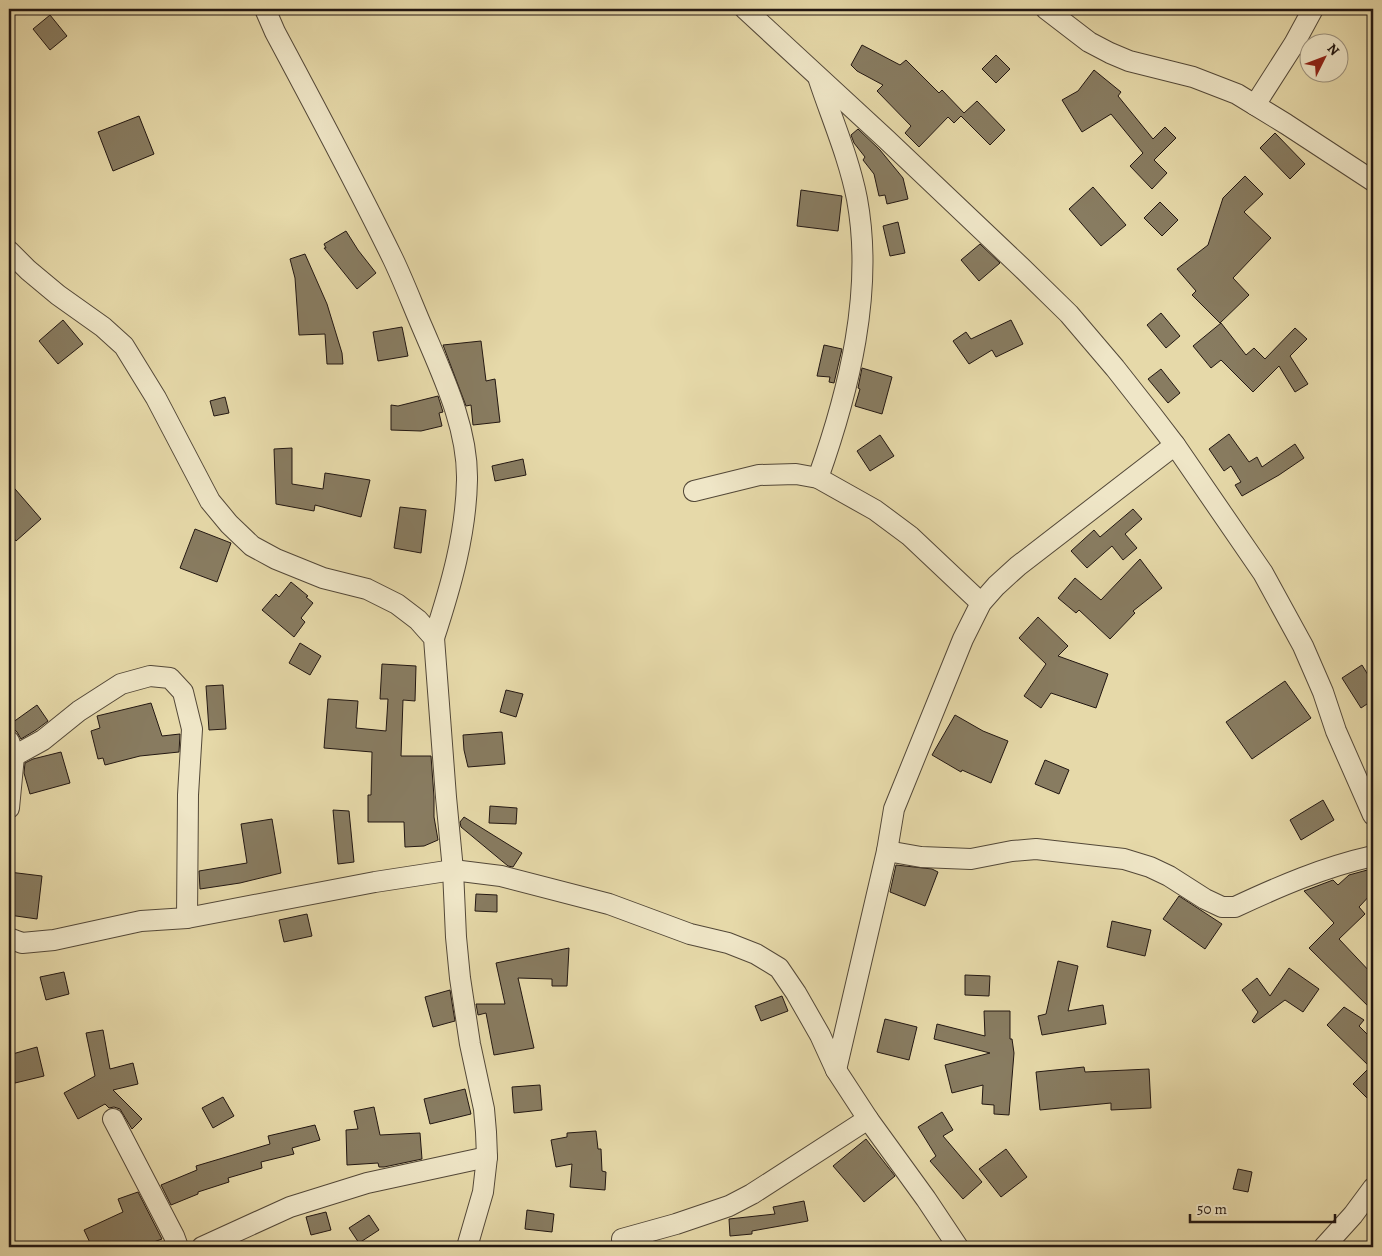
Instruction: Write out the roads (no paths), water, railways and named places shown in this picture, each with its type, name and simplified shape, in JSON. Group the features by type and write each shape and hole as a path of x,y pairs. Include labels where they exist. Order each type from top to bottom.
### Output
{"street":[{"path":"265,9 394,261 440,370 454,407 465,445 467,479 464,526 455,569 434,638 460,978 470,1044 484,1109 487,1158 483,1192 467,1247"},
{"path":"745,9 965,213 1069,314 1115,368 1175,445 1263,573 1303,646 1323,692 1336,731 1373,815"},
{"path":"1046,9 1089,42 1110,53 1128,61 1193,77 1237,94 1373,181"},
{"path":"1255,105 1294,44 1313,9"},
{"path":"818,76 857,198 863,242 860,315 838,422 818,478"},
{"path":"9,251 58,295 103,327 124,346 156,398 210,501 229,524 252,546 323,578 367,590 397,604 418,620 434,638"},
{"path":"836,1070 894,809 963,639 981,602 1018,566 1175,445"},
{"path":"694,491 759,475 796,474 818,478 875,510 910,536 981,602"},
{"path":"9,808 11,749 43,740 78,711 122,684 150,676 170,678 183,692 192,729 188,795 187,918"},
{"path":"886,851 921,857 971,859 1012,851 1036,849 1124,858 1169,876 1205,899 1222,907 1235,907 1310,874 1343,863 1373,856"},
{"path":"13,944 54,940 141,921 187,918 375,882 453,870 501,876 610,904 671,927 728,943 756,954 778,968 792,986 820,1035 836,1070 958,1247"},
{"path":"113,1119 178,1247"},
{"path":"622,1239 676,1224 729,1206 752,1194 868,1119"},
{"path":"202,1247 290,1207 368,1184 487,1158"},
{"path":"1324,1247 1353,1215 1373,1188"}]}
